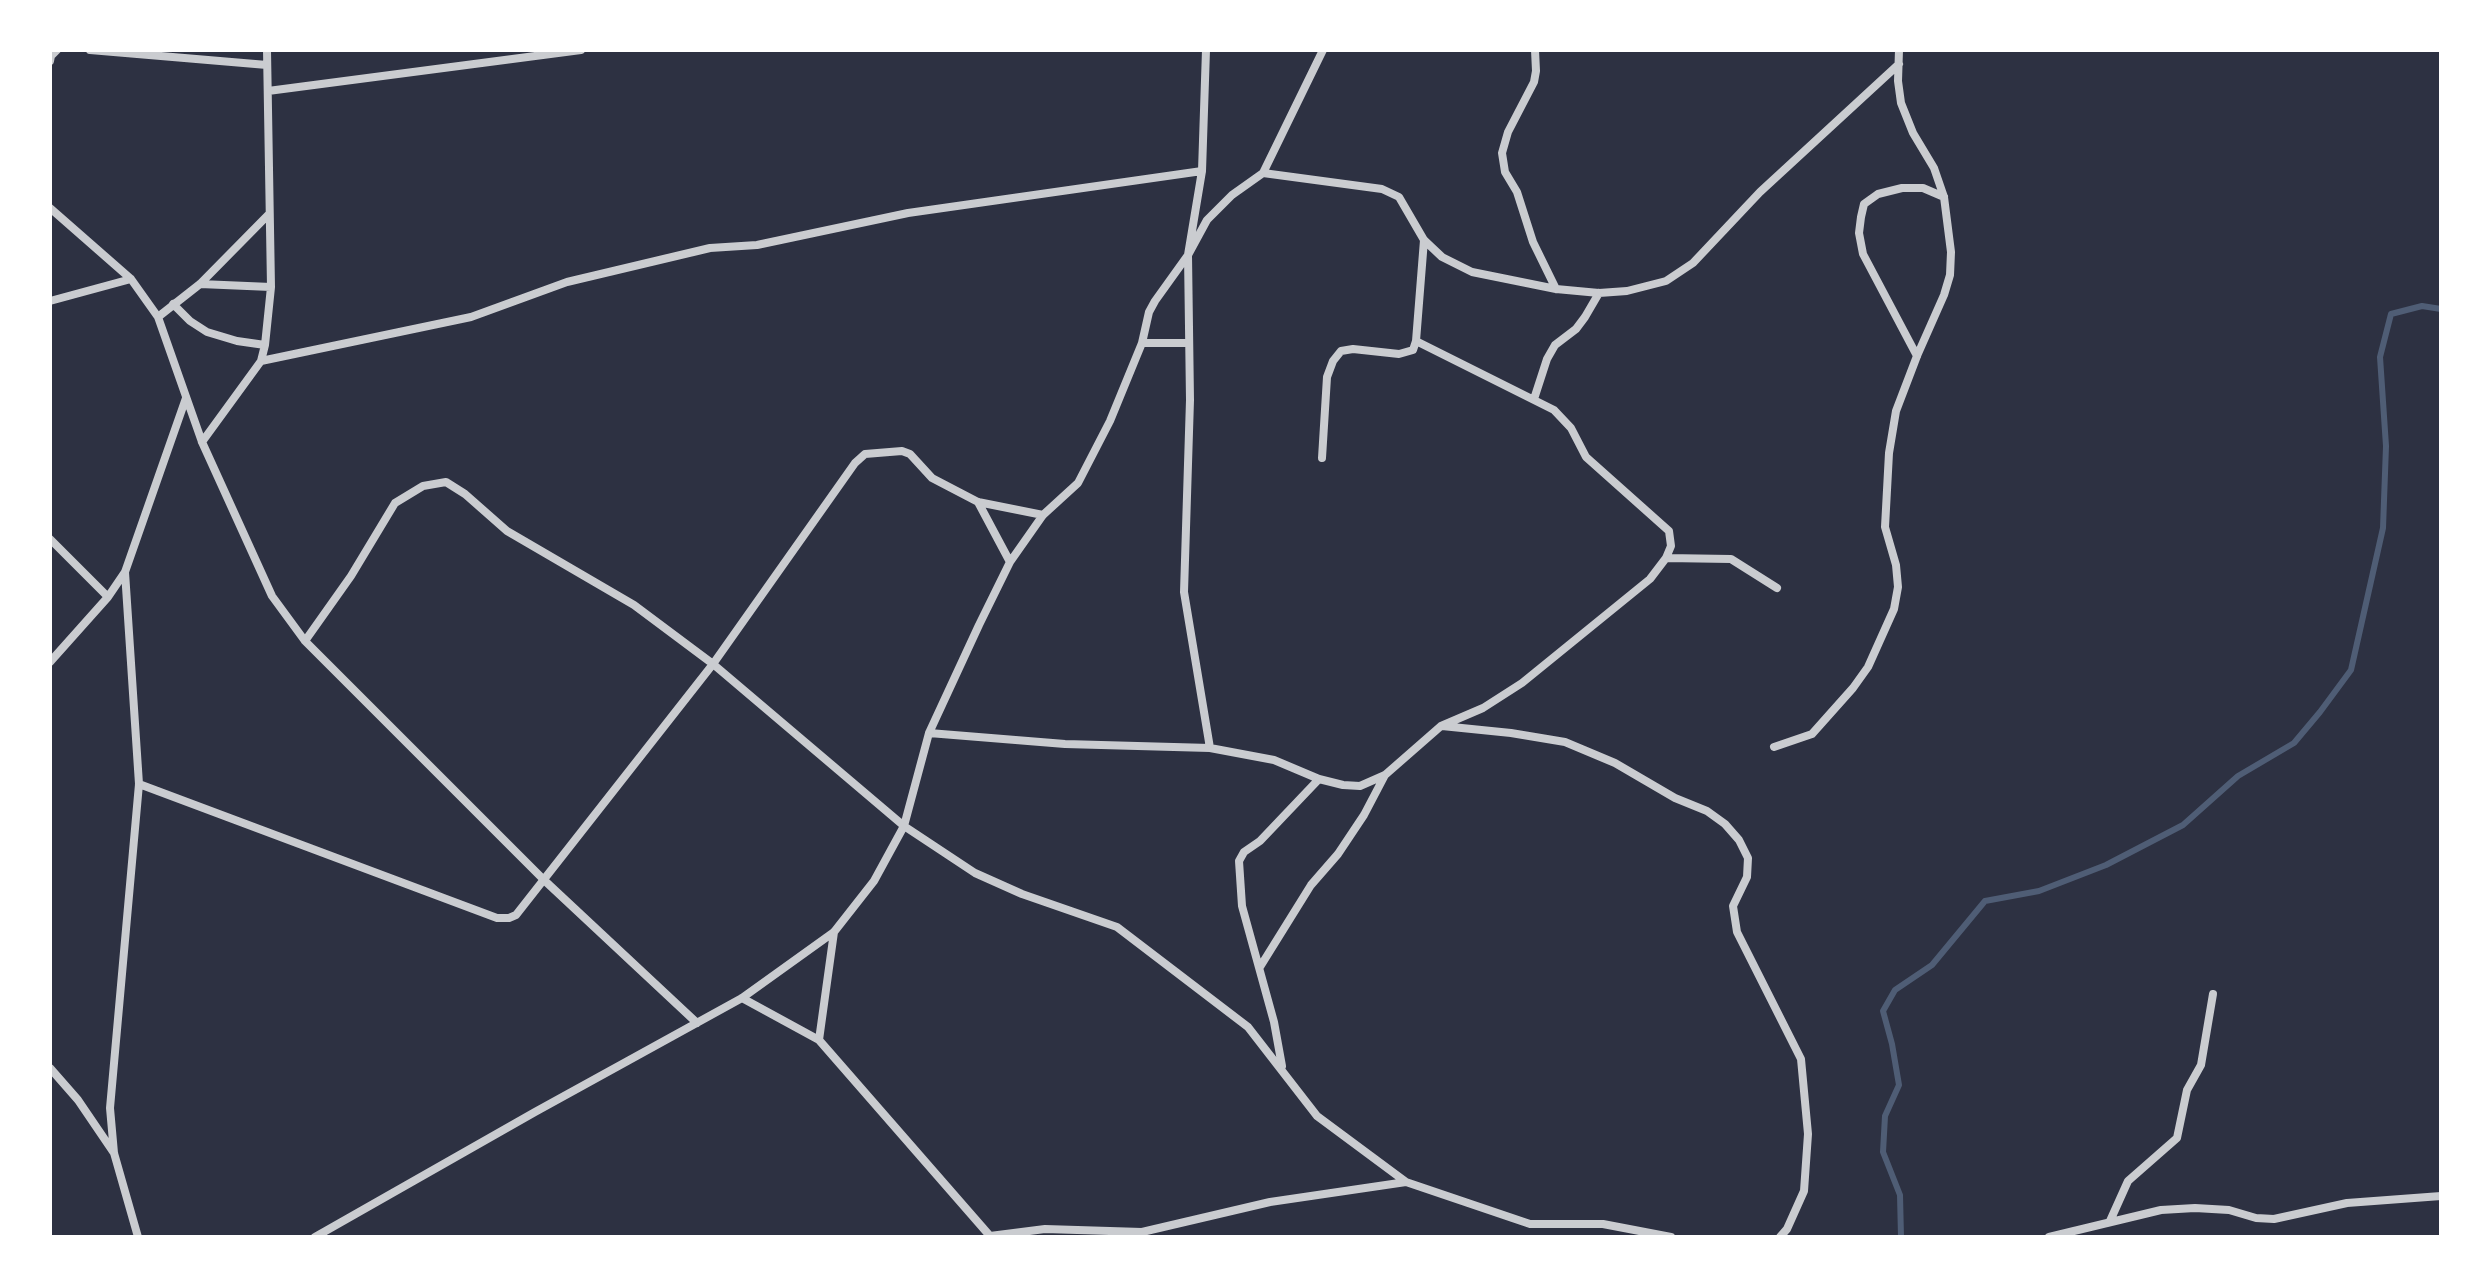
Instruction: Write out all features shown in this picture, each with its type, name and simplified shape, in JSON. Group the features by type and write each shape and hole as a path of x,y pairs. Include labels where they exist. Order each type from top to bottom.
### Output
{"street":[{"path":"50,61 57,50"},
{"path":"90,50 267,65"},
{"path":"202,442 261,361 265,345 271,287 267,50"},
{"path":"268,91 581,50"},
{"path":"1206,50 1202,171 1188,255 1188,510 1184,592 1210,748"},
{"path":"318,1236 742,998 834,932 874,881 904,826 929,733 1010,562 1043,515 1078,483 1110,421 1142,343 1149,312 1155,301 1188,255 1207,220 1232,195 1263,173 1323,50"},
{"path":"1535,50 1534,82 1508,132 1502,153 1505,172 1517,192 1533,242 1556,289"},
{"path":"1774,747 1812,734 1868,667 1894,609 1898,587 1896,565 1885,527 1887,477 1896,411 1944,295 1950,275 1951,252 1944,197 1934,168 1913,133 1901,103 1899,50"},
{"path":"1263,173 1393,192 1424,240 1442,257 1472,272 1556,289 1599,293 1627,291 1666,281 1693,263 1760,192 1899,64"},
{"path":"261,361 471,317 567,282 710,248 757,245 908,213 1202,171"},
{"path":"1917,356 1863,254 1859,233 1861,217 1864,204 1878,194 1902,188 1923,188 1944,197"},
{"path":"50,208 131,279 158,317 202,442 272,596 305,641 544,880 697,1023"},
{"path":"158,317 200,284 269,214"},
{"path":"1322,458 1327,377 1341,351 1406,353 1413,350 1424,240"},
{"path":"50,301 131,279"},
{"path":"200,284 271,287"},
{"path":"1534,399 1555,345 1576,329 1599,293"},
{"path":"173,304 207,332 265,345"},
{"path":"929,733 1065,744 1210,748 1274,760 1319,779 1360,786 1385,775 1441,726 1483,708 1522,683 1650,579 1671,546 1669,531 1586,457 1571,428 1554,410 1416,341"},
{"path":"1142,343 1189,343"},
{"path":"50,662 108,597 125,572 186,397"},
{"path":"139,784 497,918 509,918 516,915 713,664 855,463 865,454 902,451 910,454 932,478 978,502 1043,515"},
{"path":"305,641 351,576 395,503 423,486 446,482 465,494 507,531 634,605 713,664 904,826 975,873 1022,894 1117,927 1248,1027 1317,1116 1406,1182 1530,1224 1603,1224 1671,1237"},
{"path":"978,502 1010,562"},
{"path":"50,539 108,597"},
{"path":"1666,558 1731,559 1777,588"},
{"path":"125,572 139,784 110,1108 114,1153 138,1237"},
{"path":"1441,726 1565,742 1615,763 1675,798 1707,811 1725,824 1739,840 1748,858 1747,877 1733,906 1737,932 1801,1059 1808,1134 1804,1191 1787,1229 1780,1237"},
{"path":"1260,967 1311,885 1338,854 1364,815 1385,775"},
{"path":"1283,1071 1260,967 1242,906 1239,861 1244,852 1260,841 1319,779"},
{"path":"819,1040 834,932"},
{"path":"2110,1221 2128,1181 2177,1138 2187,1090 2201,1065 2213,994"},
{"path":"742,998 819,1040 990,1236 1045,1229 1142,1232 1270,1202 1406,1182"},
{"path":"50,1068 78,1100 114,1153"},
{"path":"2049,1237 2161,1210 2229,1210 2256,1218 2274,1219 2347,1203 2441,1196"}],"waterway":[{"path":"1901,1237 1900,1195 1883,1152 1885,1116 1899,1085 1883,1011 1895,990 1932,965 1985,901 2039,891 2106,865 2183,825 2238,776 2294,743 2320,712 2351,670 2383,528 2386,446 2380,357 2391,314 2422,306 2441,309"}]}
